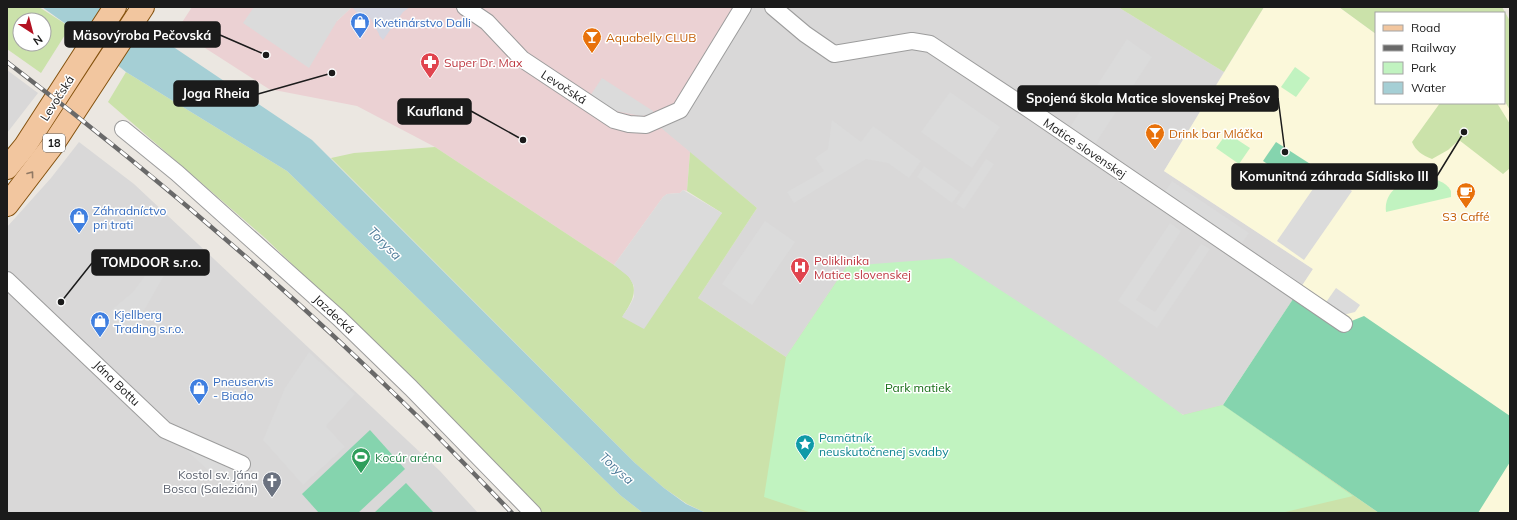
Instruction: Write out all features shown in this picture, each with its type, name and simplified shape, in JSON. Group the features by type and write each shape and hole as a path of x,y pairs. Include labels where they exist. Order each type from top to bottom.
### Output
{"main road":[{"name":"Levočská","path":"7,168 25,146 78,67 115,7"},
{"name":"Levočská","path":"7,205 52,146 143,7"}],"street":[{"name":"Levočská","path":"465,7 487,22 522,59 614,120 629,124 646,125 680,110 743,7"},
{"name":"Matice slovenskej","path":"773,7 805,34 834,54 912,41 930,44 1038,115 1344,324"},
{"name":"Jazdecká","path":"123,129 177,174 339,318 411,388 533,513"},
{"name":"Jána Bottu","path":"7,280 165,430 242,464"}],"shaded area":[{"path":"192,7 314,7 337,21 352,7 746,7 681,105 648,117 690,152 687,191 683,190 680,193 667,194 663,197 614,265 435,147 357,106 269,89 177,30"},
{"path":"254,7 352,7 337,21 309,68 243,23"},
{"path":"352,7 410,7 403,12 383,40 371,19 368,16 360,16"},
{"path":"746,7 1118,7 1224,72 1164,171 1313,269 1223,405 1184,415 847,266 786,357 698,298 757,208 647,117"},
{"path":"1264,7 1339,7 1375,33 1375,104 1505,104 1505,102 1510,110 1510,513 1379,513 1223,405 1313,269 1164,171"},
{"path":"1127,39 1152,57 1095,144 1070,127"},
{"path":"7,70 38,93 7,133"},
{"path":"602,78 653,111 653,114 641,116 616,111 590,96"},
{"path":"950,92 1000,127 972,168 921,132"},
{"path":"832,120 861,142 873,126 921,161 909,178 888,163 866,159 794,203 787,192 824,171 815,158 828,149"},
{"path":"79,142 134,184 440,471 478,513 7,513 7,227 51,178"},
{"path":"986,159 994,164 964,209 956,204"},
{"path":"924,166 960,192 952,203 917,177"},
{"path":"1324,173 1352,191 1304,260 1277,241"},
{"path":"1172,181 1249,233 1242,243 1165,192"},
{"path":"683,190 722,213 644,329 622,317 634,297 634,286 629,277 614,265 663,197 667,194 680,193"},
{"path":"765,221 795,242 752,305 722,284"},
{"path":"1170,223 1181,231 1136,300 1155,312 1201,244 1210,249 1157,328 1118,301"},
{"path":"161,254 171,263 129,337 103,317 133,292"},
{"path":"1336,288 1360,305 1355,312 1335,317 1322,308"},
{"path":"309,352 355,394 326,426 345,447 303,485 263,440 285,388"},
{"path":"165,430 242,464 231,492"}],"green space":[{"path":"7,7 39,7 47,12 12,12 12,52 52,52 52,15 70,27 41,73 7,49"},
{"path":"1118,7 1264,7 1224,72"},
{"path":"1339,7 1502,7 1505,12 1375,12 1375,33"},
{"path":"1505,12 1510,21 1510,110 1505,102"},
{"path":"1295,67 1310,78 1296,97 1281,87"},
{"path":"126,72 287,171 620,495 643,513 537,513 393,361 265,238 108,102"},
{"path":"1439,104 1498,104 1510,124 1510,168 1503,174 1459,140 1448,150 1432,159 1417,150 1412,142"},
{"path":"1227,133 1250,148 1239,164 1216,148"},
{"path":"1276,142 1315,167 1302,187 1263,161"},
{"path":"435,147 626,274 632,282 634,293 631,303 622,317 722,213 687,191 690,152 757,208 698,298 786,357 847,266 1183,415 1223,405 1379,513 706,513 687,504 664,488 635,463 331,158 354,153"},
{"path":"1423,178 1435,179 1443,182 1451,191 1451,197 1386,212 1388,198 1397,187 1409,180"},
{"name":"Park matiek","path":"951,258 1102,356 1183,415 1223,405 1353,496 1281,513 812,513 764,497 786,357 847,266"},
{"path":"1297,293 1344,324 1364,316 1510,416 1510,462 1478,513 1379,513 1223,405"},
{"name":"Kocúr aréna","path":"370,430 405,469 358,513 319,513 302,494"},
{"path":"406,483 434,513 374,513"}],"water":[{"name":"Torysa","path":"42,7 114,7 312,140 635,463 664,488 686,504 706,513 643,513 620,495 287,171 126,72 52,14 52,12 49,12"}],"railway":[{"path":"7,62 164,187 265,274 412,411 512,513"}],"place":[{"name":"Kvetinárstvo Dalli","path":"360,39"},
{"name":"Aquabelly CLUB","path":"592,54"},
{"name":"Mäsovýroba Pečovská","path":"266,55"},
{"name":"Joga Rheia","path":"332,73"},
{"name":"Super Dr. Max","path":"430,79"},
{"name":"Komunitná záhrada Sídlisko III","path":"1464,132"},
{"name":"Kaufland","path":"523,140"},
{"name":"Drink bar Mláčka","path":"1155,150"},
{"name":"Spojená škola Matice slovenskej Prešov","path":"1285,152"},
{"name":"S3 Caffé","path":"1466,209"},
{"name":"Záhradníctvo pri trati","path":"79,234"},
{"name":"Poliklinika Matice slovenskej","path":"800,284"},
{"name":"TOMDOOR s.r.o.","path":"61,302"},
{"name":"Kjellberg Trading s.r.o.","path":"100,338"},
{"name":"Pneuservis - Biado","path":"199,405"},
{"name":"Pamätník neuskutočnenej svadby","path":"805,461"},
{"name":"Kocúr aréna","path":"361,474"},
{"name":"Kostol sv. Jána Bosca (Saleziáni)","path":"272,498"}]}
